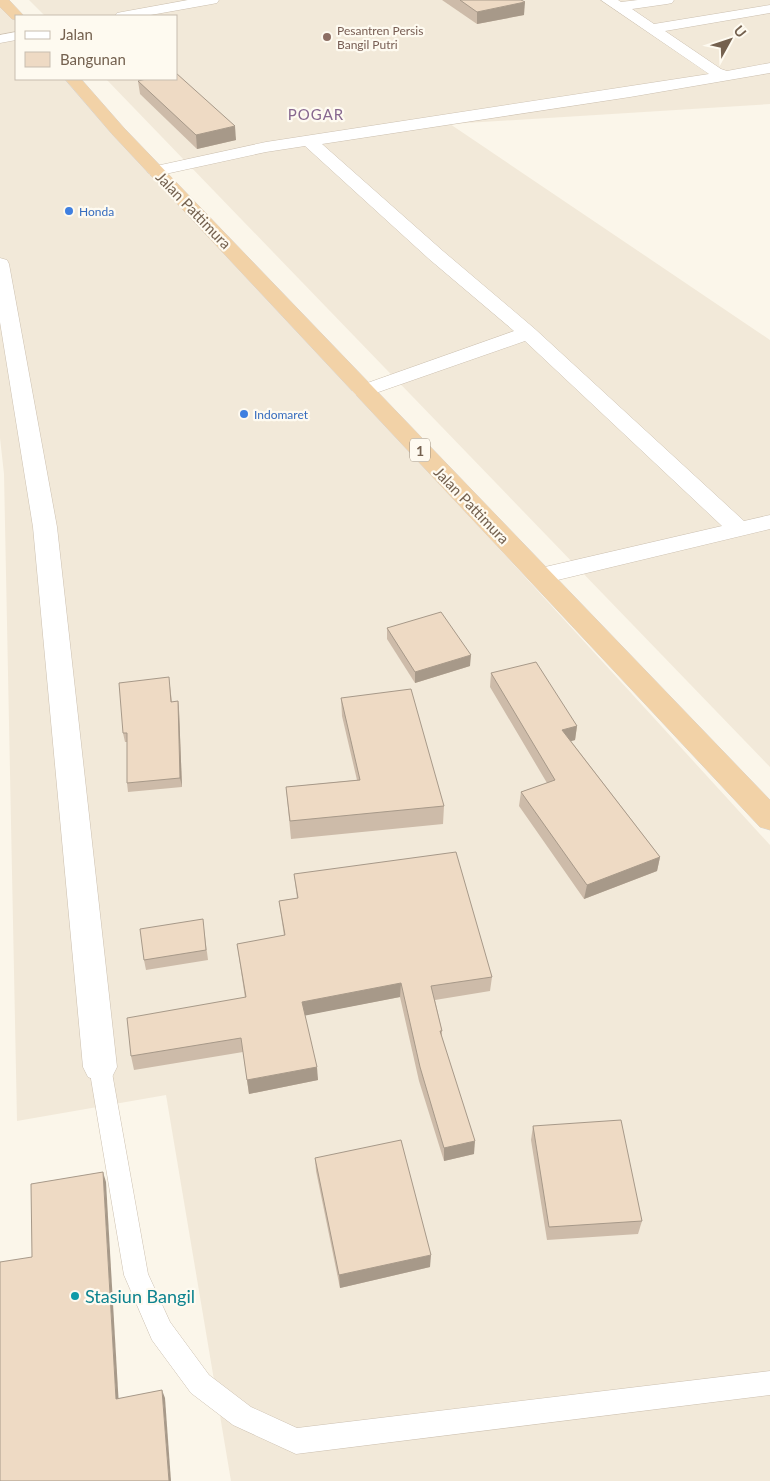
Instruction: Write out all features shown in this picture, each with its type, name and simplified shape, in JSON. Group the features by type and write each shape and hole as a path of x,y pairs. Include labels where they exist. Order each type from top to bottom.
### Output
{"highway":[{"path":"1,0 16,15"},
{"name":"Jalan Pattimura","path":"74,80 118,131 770,819"}],"street":[{"path":"128,15 212,0"},
{"path":"613,4 667,0"},
{"path":"613,4 716,72 724,75"},
{"path":"651,29 770,9"},
{"path":"0,39 15,36"},
{"path":"156,170 266,146 630,92 770,68"},
{"path":"308,140 528,333 739,530"},
{"path":"0,264 45,527 100,1066"},
{"path":"364,391 528,333"},
{"path":"540,576 770,522"}],"lane":[{"path":"100,1066 136,1275 161,1331 200,1384 242,1416 296,1440 770,1383"}],"shaded area":[{"path":"29,0 770,0 770,104 450,124 770,340 770,767 107,80 178,80 178,15 44,15"},
{"path":"0,2 15,18 15,80 71,80 770,845 770,1481 231,1481 166,1095 17,1121 4,474 0,438"}],"building":[{"path":"460,0 521,0 525,2 477,12"},
{"path":"178,75 235,126 196,135 138,81 178,80"},
{"path":"441,612 471,655 415,672 387,628"},
{"path":"536,662 577,726 562,730 660,857 587,885 521,792 555,780 491,673"},
{"path":"169,677 171,702 178,701 180,778 127,783 127,733 123,733 119,683"},
{"path":"411,689 444,806 290,821 286,787 360,780 341,698"},
{"path":"456,852 492,977 431,986 442,1031 440,1031 475,1141 444,1148 420,1067 401,983 302,1002 317,1067 247,1080 241,1038 131,1056 127,1018 246,997 237,944 285,935 279,901 298,898 294,874"},
{"path":"203,919 206,950 144,960 140,929"},
{"path":"621,1120 642,1221 549,1227 533,1126"},
{"path":"401,1140 431,1255 339,1275 315,1158"},
{"name":"Stasiun Bangil","path":"103,1172 116,1399 162,1390 169,1481 0,1481 0,1262 32,1257 31,1184"}],"place":[{"name":"Pesantren Persis Bangil Putri","path":"327,37"},
{"name":"Honda","path":"69,211"},
{"name":"Indomaret","path":"244,414"},
{"name":"Stasiun Bangil","path":"75,1296"}],"district":[{"name":"POGAR","path":"316,114"}]}
